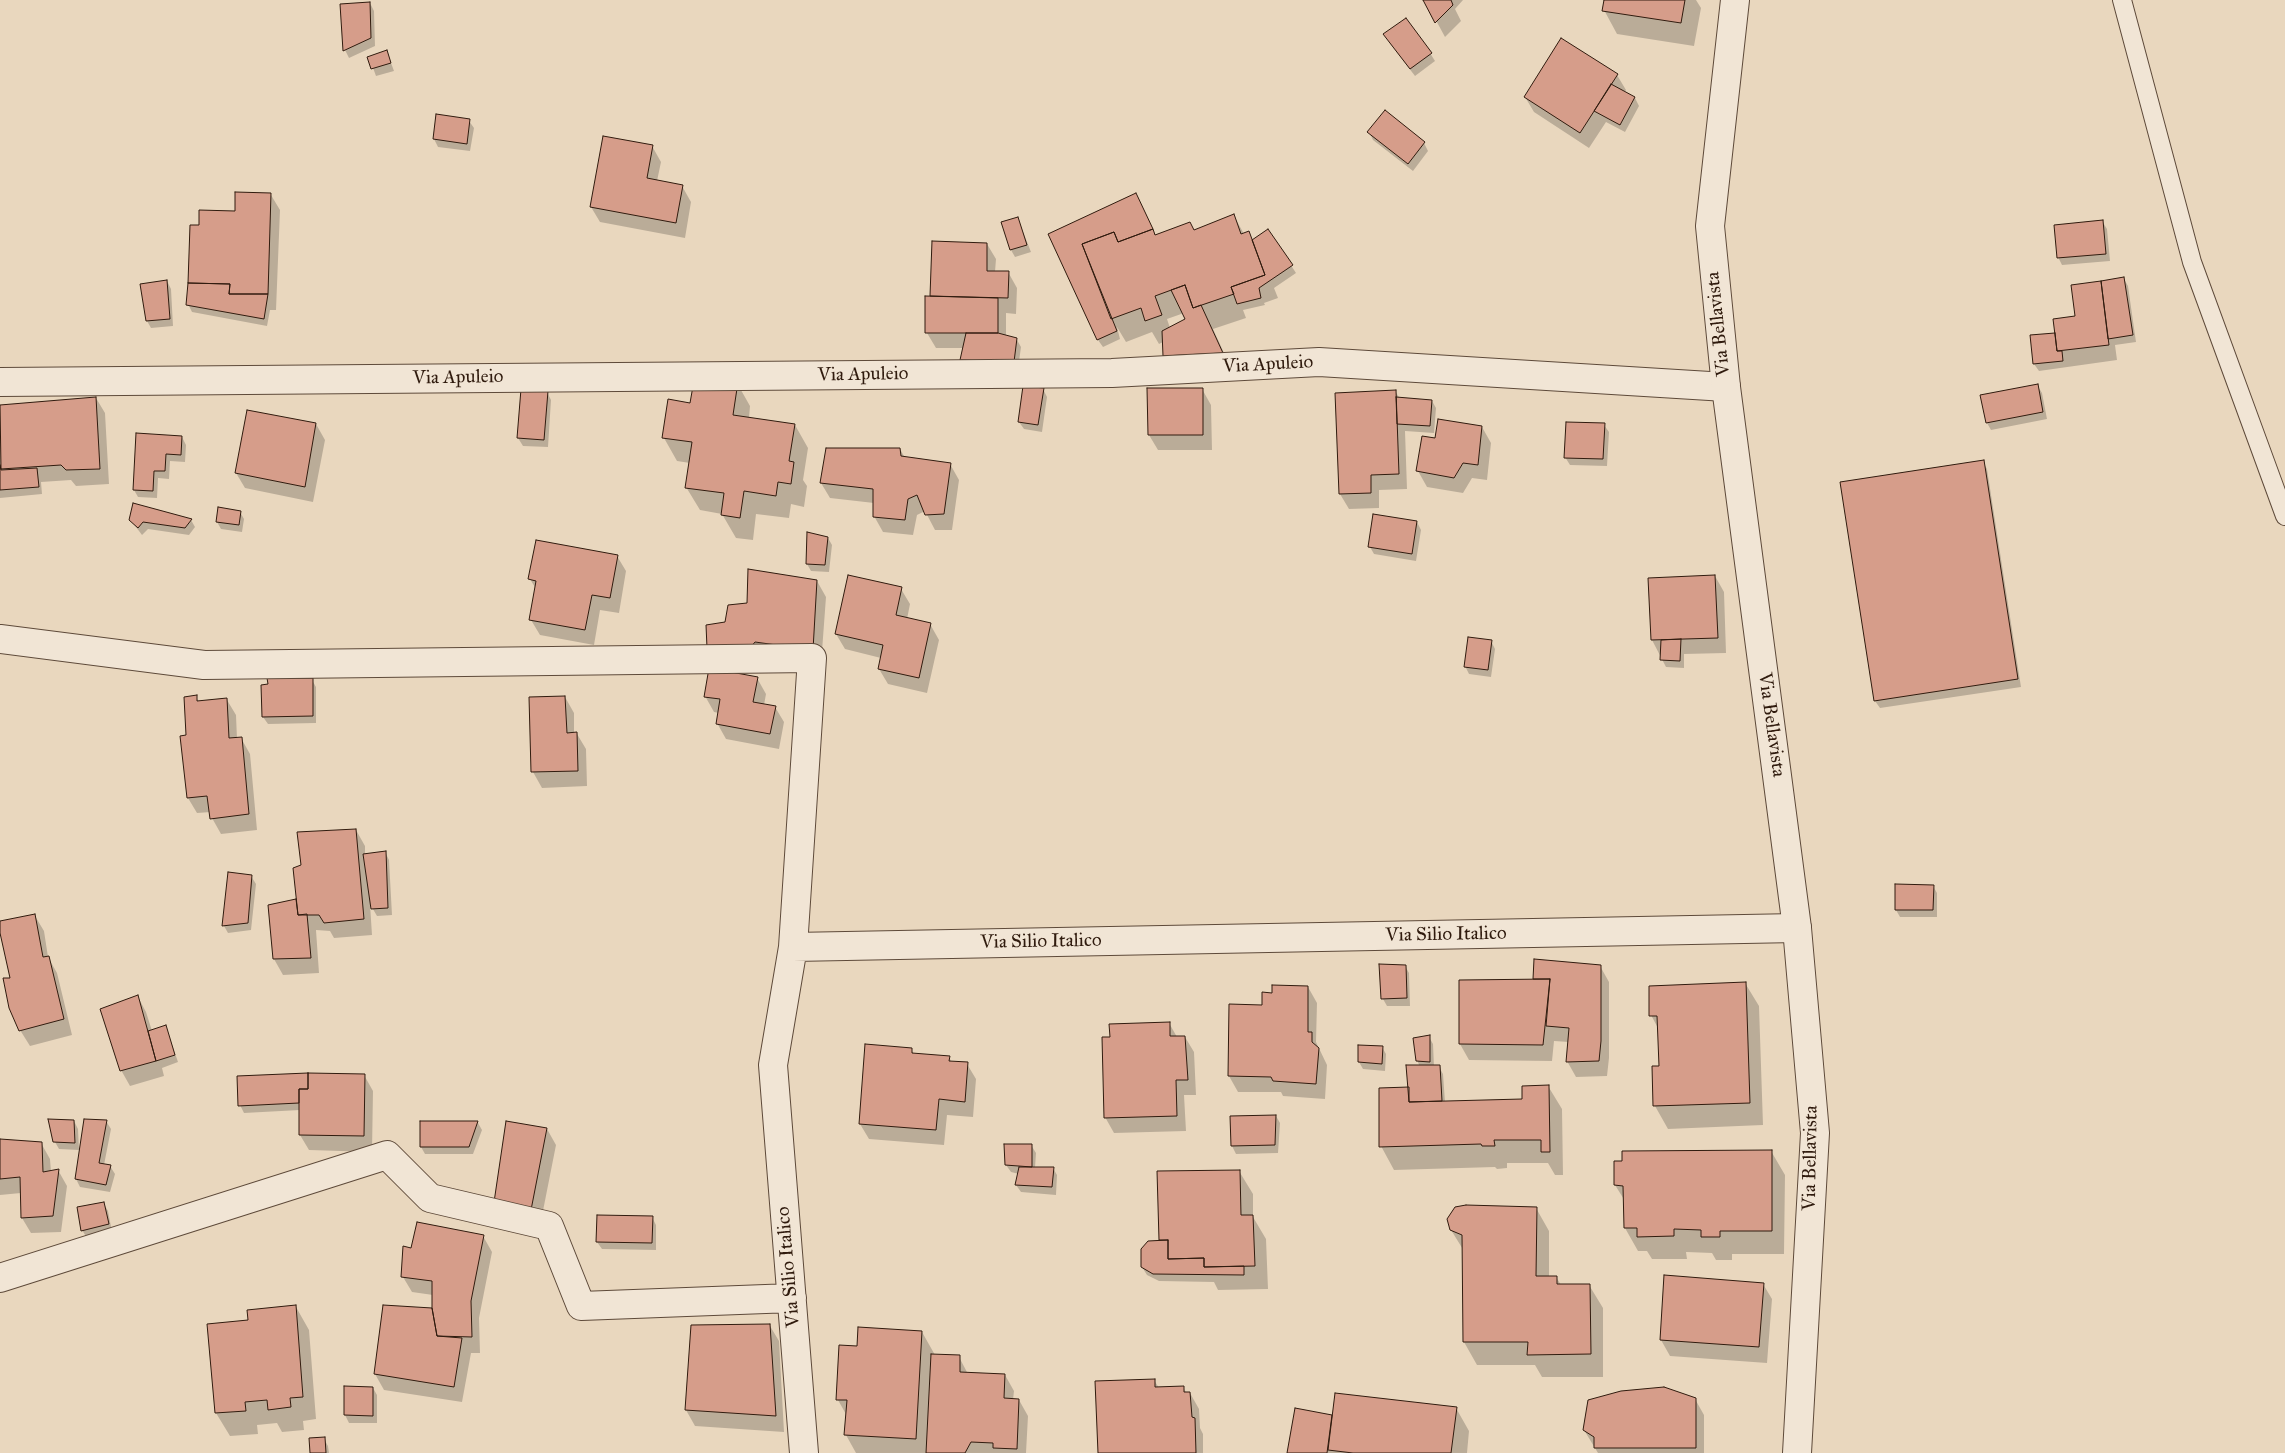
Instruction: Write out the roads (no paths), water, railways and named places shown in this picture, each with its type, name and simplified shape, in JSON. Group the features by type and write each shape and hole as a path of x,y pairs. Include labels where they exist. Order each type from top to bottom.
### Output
{"street":[{"name":"Via Bellavista","path":"1735,0 1710,226 1726,387 1797,928 1815,1133 1797,1453"},
{"name":"Via Apuleio","path":"0,382 1112,372 1319,362 1726,387"},
{"path":"0,639 204,665 812,658 793,947"},
{"name":"Via Silio Italico","path":"804,1453 773,1065 793,947 1797,928"},
{"path":"0,1278 387,1155 430,1198 549,1226 581,1306 792,1298"}],"lane":[{"path":"2122,0 2192,262 2285,516"}]}
